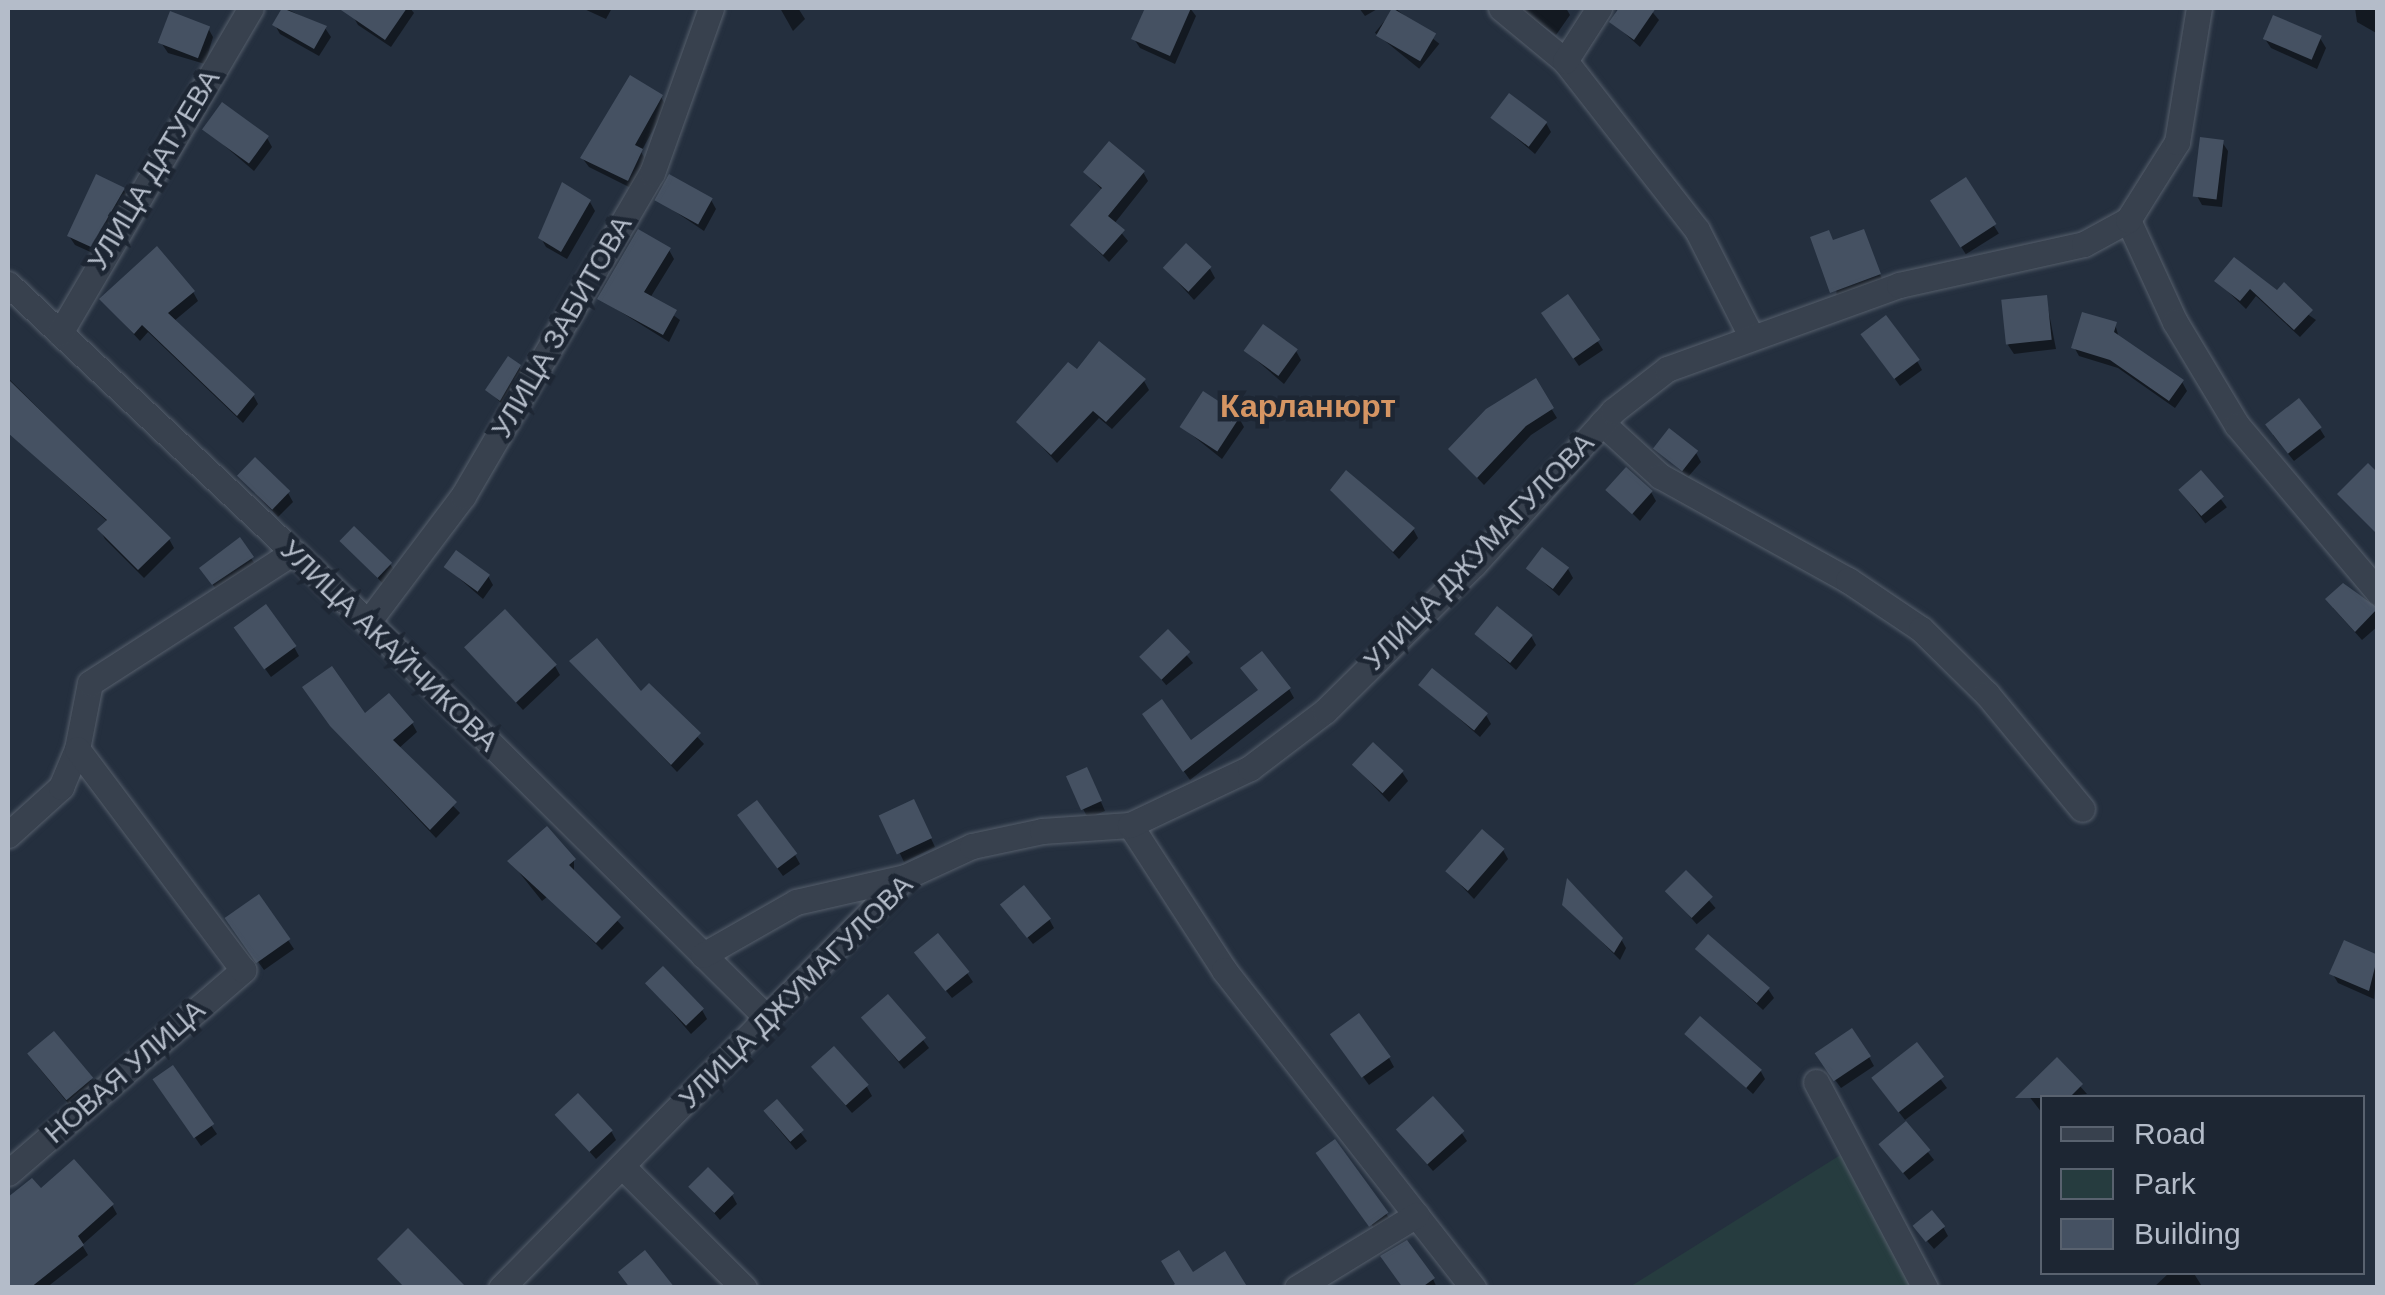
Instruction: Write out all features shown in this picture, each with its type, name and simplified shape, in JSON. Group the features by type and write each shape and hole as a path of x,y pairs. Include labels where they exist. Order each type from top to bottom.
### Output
{"street":[{"name":"УЛИЦА ДАТУЕВА","path":"60,333 251,8"},
{"name":"УЛИЦА ЗАБИТОВА","path":"368,622 463,496 652,172 711,8"},
{"path":"1501,8 1564,60 1696,230 1750,334"},
{"path":"1564,60 1599,8"},
{"name":"УЛИЦА ДЖУМАГУЛОВА","path":"500,1288 623,1167 764,1015 905,877 972,846 1042,831 1130,825 1250,768 1325,711 1602,423 1667,370 1750,334 1993,259 2084,244 2128,220 2176,142 2199,8"},
{"path":"2128,220 2175,322 2237,425 2378,592"},
{"name":"УЛИЦА АКАЙЧИКОВА","path":"8,284 368,622 764,1015"},
{"name":"УЛИЦА ДЖУМАГУЛОВА","path":"1602,423 1660,476 1921,629 1987,694 2082,810"},
{"path":"8,835 62,788 77,750 90,683 293,552"},
{"name":"НОВАЯ УЛИЦА","path":"8,1173 244,970 77,750"},
{"path":"1130,825 1224,970 1473,1288"},
{"path":"703,956 796,902 905,877"},
{"path":"1816,1082 1925,1288"},
{"path":"623,1167 744,1288"},
{"path":"1297,1288 1416,1215"}],"green space":[{"path":"1842,1154 1911,1288 1628,1288"}],"building":[{"path":"282,8 327,26 314,49 272,25"},
{"path":"338,8 407,8 385,40"},
{"path":"1145,8 1191,8 1170,56 1131,39"},
{"path":"1392,8 1436,34 1420,61 1376,36"},
{"path":"1619,8 1656,8 1634,40 1609,22"},
{"path":"170,11 210,26 198,58 158,43"},
{"path":"2273,15 2322,36 2312,60 2263,39"},
{"path":"630,75 663,95 635,145 643,149 628,181 580,158"},
{"path":"1509,93 1547,122 1529,147 1490,118"},
{"path":"222,102 269,136 249,164 202,130"},
{"path":"2200,137 2224,140 2217,199 2193,197"},
{"path":"1109,141 1145,171 1108,216 1125,230 1103,255 1070,225 1102,188 1083,172"},
{"path":"96,174 125,188 91,247 67,236"},
{"path":"669,174 713,198 698,224 654,200"},
{"path":"1966,177 1996,224 1960,247 1930,200"},
{"path":"562,182 591,200 561,252 538,238"},
{"path":"638,229 671,248 644,292 677,310 663,335 597,299"},
{"path":"1864,229 1881,274 1830,293 1810,237 1829,230 1833,240"},
{"path":"1186,243 1212,267 1188,292 1163,268"},
{"path":"157,246 195,291 168,313 255,394 237,416 142,325 134,334 99,299"},
{"path":"2234,257 2277,290 2284,282 2313,310 2294,330 2250,289 2240,301 2214,281"},
{"path":"1568,294 1600,340 1573,359 1541,313"},
{"path":"2047,295 2052,340 2006,345 2001,300"},
{"path":"2082,312 2117,322 2114,332 2184,380 2169,401 2110,360 2071,348"},
{"path":"1886,315 1920,360 1894,379 1860,334"},
{"path":"1263,324 1298,349 1278,376 1244,351"},
{"path":"1099,341 1146,379 1106,422 1093,411 1051,455 1016,422 1068,362 1077,369"},
{"path":"508,356 521,365 500,401 485,390"},
{"path":"1536,378 1554,408 1526,426 1477,478 1448,449 1486,409"},
{"path":"8,379 171,538 138,570 97,529 107,520 8,433"},
{"path":"1203,391 1241,416 1217,452 1180,427"},
{"path":"2299,398 2322,427 2288,454 2265,424"},
{"path":"1669,428 1698,451 1682,471 1653,448"},
{"path":"255,457 290,491 272,510 237,476"},
{"path":"2368,463 2378,473 2378,535 2337,494"},
{"path":"1626,467 1653,491 1632,514 1605,490"},
{"path":"1346,470 1415,528 1393,552 1330,490"},
{"path":"2201,470 2224,496 2201,516 2178,490"},
{"path":"354,526 392,563 378,578 339,541"},
{"path":"240,537 254,557 212,585 199,568"},
{"path":"1542,547 1569,567 1553,589 1526,569"},
{"path":"456,550 490,575 478,592 444,567"},
{"path":"2343,583 2378,608 2355,632 2325,599"},
{"path":"266,604 297,646 264,670 234,628"},
{"path":"1497,606 1533,635 1510,663 1474,634"},
{"path":"505,609 557,665 516,703 464,647"},
{"path":"1168,629 1190,652 1161,680 1139,657"},
{"path":"597,638 641,691 649,683 701,733 671,765 569,661"},
{"path":"1262,651 1291,688 1183,772 1142,714 1162,699 1191,740 1258,690 1240,668"},
{"path":"332,666 365,713 389,693 414,722 393,740 457,802 430,830 330,726 302,687"},
{"path":"1432,668 1488,713 1474,730 1418,685"},
{"path":"1373,742 1404,771 1383,793 1352,765"},
{"path":"1087,767 1102,801 1081,810 1066,776"},
{"path":"914,799 932,838 897,854 879,815"},
{"path":"757,800 797,854 777,869 737,815"},
{"path":"547,826 576,859 569,865 621,917 596,943 507,861"},
{"path":"1482,829 1505,849 1468,891 1445,871"},
{"path":"1686,870 1713,897 1692,918 1665,891"},
{"path":"1567,878 1623,938 1614,953 1562,905"},
{"path":"1024,885 1051,918 1027,938 1000,905"},
{"path":"259,894 291,939 256,963 225,918"},
{"path":"938,933 969,972 945,991 914,953"},
{"path":"1708,934 1770,988 1757,1003 1695,949"},
{"path":"2344,940 2378,955 2369,991 2329,974"},
{"path":"663,966 704,1008 686,1026 645,983"},
{"path":"888,994 926,1038 899,1061 861,1018"},
{"path":"1359,1013 1391,1057 1362,1078 1330,1034"},
{"path":"1700,1016 1762,1070 1746,1088 1684,1034"},
{"path":"1852,1028 1871,1056 1834,1081 1815,1053"},
{"path":"54,1031 93,1078 66,1100 27,1053"},
{"path":"1917,1042 1944,1077 1898,1112 1871,1078"},
{"path":"834,1046 869,1085 846,1105 811,1067"},
{"path":"2057,1057 2083,1084 2072,1095 2015,1098"},
{"path":"173,1065 214,1124 194,1138 153,1079"},
{"path":"578,1093 613,1130 589,1152 555,1115"},
{"path":"1433,1096 1464,1131 1427,1164 1396,1129"},
{"path":"777,1099 804,1130 790,1142 763,1111"},
{"path":"1906,1121 1930,1150 1903,1173 1878,1144"},
{"path":"1335,1139 1388,1213 1369,1227 1316,1153"},
{"path":"74,1159 114,1204 78,1236 84,1245 30,1288 8,1288 8,1197 32,1178 41,1188"},
{"path":"708,1167 734,1193 714,1213 688,1187"},
{"path":"1932,1210 1945,1226 1926,1242 1913,1226"},
{"path":"408,1228 467,1288 405,1288 377,1259"},
{"path":"1407,1240 1435,1278 1421,1288 1403,1288 1380,1256"},
{"path":"645,1250 675,1288 630,1288 618,1272"},
{"path":"1179,1250 1193,1272 1225,1251 1248,1288 1169,1288 1175,1284 1161,1261"}],"district":[{"name":"Карланюрт","path":"1308,406"}]}
